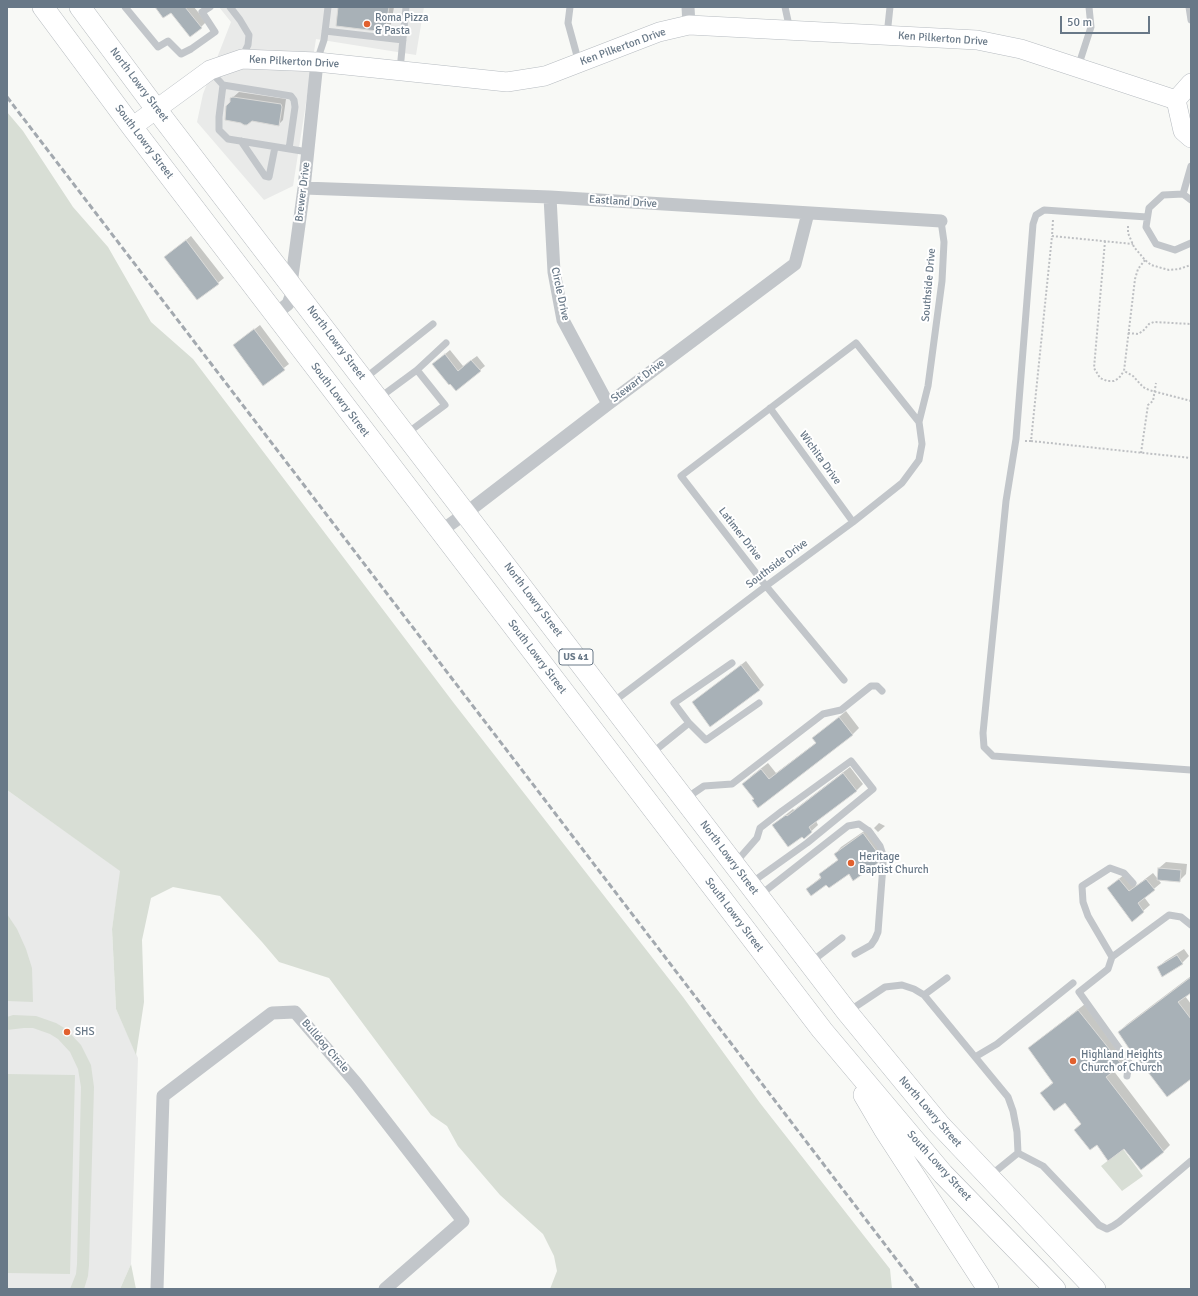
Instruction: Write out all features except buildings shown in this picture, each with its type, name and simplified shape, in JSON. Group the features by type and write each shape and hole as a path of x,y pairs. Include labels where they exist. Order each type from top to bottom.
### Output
{"main road":[{"name":"South Lowry Street","path":"43,7 132,127 822,1030 943,1174 1054,1289"},
{"name":"North Lowry Street","path":"80,7 156,109 847,1012 939,1124 1095,1289"},
{"path":"710,882 734,864"},
{"path":"822,1030 847,1012"},
{"path":"836,1046 884,1129 988,1289"}],"street":[{"name":"Ken Pilkerton Drive","path":"132,127 210,70 241,60 317,62 507,82 545,76 659,32 688,16 790,30 977,40 1021,49 1176,100"},
{"name":"Brewer Drive","path":"275,314 288,304 291,296 291,284 304,188 317,62"},
{"path":"1191,83 1176,100 1183,131 1191,138"},
{"name":"Eastland Drive","path":"304,188 550,197 940,220"},
{"name":"Circle Drive","path":"550,197 554,272 564,320 608,404"},
{"name":"Stewart Drive","path":"441,531 794,264 808,213"},
{"name":"Bulldog Circle","path":"157,1289 162,1096 272,1012 295,1012 356,1083 463,1221 385,1289"}],"lane":[{"path":"125,7 158,47 168,41 181,54 191,49 215,32 202,12 210,7"},
{"path":"230,7 249,35 248,45 241,60"},
{"path":"317,62 326,31 328,7"},
{"path":"400,70 406,7"},
{"path":"570,7 568,23 579,63"},
{"path":"785,7 790,30"},
{"path":"887,35 890,7"},
{"path":"1078,68 1090,27 1089,7"},
{"path":"326,31 403,40"},
{"path":"210,70 223,85 291,96 294,100 295,107 288,149"},
{"path":"223,85 219,116 219,130 228,139 308,152"},
{"path":"241,141 265,176 269,177 275,147"},
{"path":"1183,194 1191,166"},
{"path":"1191,200 1183,194 1163,195 1149,208 1146,227 1156,244 1175,250 1191,243"},
{"path":"1147,217 1044,210 1036,215 1033,224 1016,439 1006,501 982,733 984,747 993,756 1191,770"},
{"name":"Southside Drive","path":"611,703 853,522 902,483 919,460 922,444 919,422 928,386 942,281 944,242 940,220"},
{"path":"364,379 433,324"},
{"path":"378,398 417,370 446,343"},
{"path":"770,408 856,343 919,422"},
{"path":"406,434 445,405 417,370"},
{"name":"Latimer Drive","path":"770,408 681,476 766,586 844,680"},
{"name":"Wichita Drive","path":"770,408 853,522"},
{"path":"732,663 674,703 689,723 706,740 759,703"},
{"path":"685,799 704,786 732,784 823,714 840,710 872,686 878,686 882,691"},
{"path":"650,754 689,723"},
{"path":"734,864 757,838 760,828 851,761 873,789 807,843 754,890"},
{"path":"754,890 848,826 860,824 869,831 880,846 883,855 883,865 878,932 871,945 855,954"},
{"path":"1112,957 1088,916 1082,886 1110,868 1124,873 1133,883"},
{"path":"1127,1076 1129,1062 1079,992 1108,969 1112,957 1169,915 1181,917 1191,925"},
{"path":"810,963 842,938"},
{"path":"924,995 947,978"},
{"path":"975,1057 997,1044 1073,983"},
{"path":"847,1012 885,986 902,985 914,989 924,995 1008,1097 1013,1111 1017,1132 1018,1153"},
{"path":"989,1176 1018,1153"},
{"path":"1018,1153 1043,1166 1099,1225 1107,1229 1119,1222 1191,1161"}],"path":[{"path":"1031,442 1054,211"},
{"path":"1128,216 1128,233 1133,244 1145,260 1151,265 1169,270 1179,270 1191,265"},
{"path":"1052,236 1133,244"},
{"path":"1105,241 1094,368 1100,378 1107,381 1114,381 1119,378 1124,371 1135,279 1138,269 1145,260"},
{"path":"1128,333 1138,334 1149,324 1154,322 1191,324"},
{"path":"1124,371 1133,376 1143,387 1155,392 1162,392 1191,401"},
{"path":"1141,453 1148,404 1153,401 1156,383"},
{"path":"1016,439 1031,442 1191,458"}],"shaded area":[{"path":"219,7 424,7 416,55 316,39 293,186 264,200 197,122 203,94 231,22"},
{"path":"7,112 23,131 73,207 108,247 151,322 193,359 453,702 683,997 760,1103 890,1269 892,1289 550,1289 557,1271 554,1256 543,1234 500,1195 458,1146 447,1126 431,1115 329,978 279,962 220,896 173,887 151,898 142,940 144,1002 136,1055 116,1009 112,929 120,871 7,790"},
{"name":"SHS","path":"7,790 121,871 112,929 116,1009 138,1058 131,1264 120,1289 7,1289"},
{"path":"7,914 17,929 26,949 32,968 33,1002 7,1001"},
{"path":"13,1015 36,1016 56,1023 66,1029 81,1045 91,1065 94,1087 89,1265 88,1276 84,1289 70,1289 76,1274 77,1264 81,1087 78,1069 70,1052 58,1039 50,1034 33,1028 7,1030 7,1017"},
{"path":"7,1074 75,1075 70,1274 7,1273"},
{"path":"1123,1149 1143,1176 1122,1191 1101,1166"},
{"path":"131,1264 136,1289 120,1289"}],"railway":[{"path":"7,97 919,1289"}],"place":[{"name":"Roma Pizza & Pasta","path":"367,24"},
{"name":"Heritage Baptist Church","path":"851,863"},
{"name":"SHS","path":"67,1032"},
{"name":"Highland Heights Church of Church","path":"1073,1061"}]}
